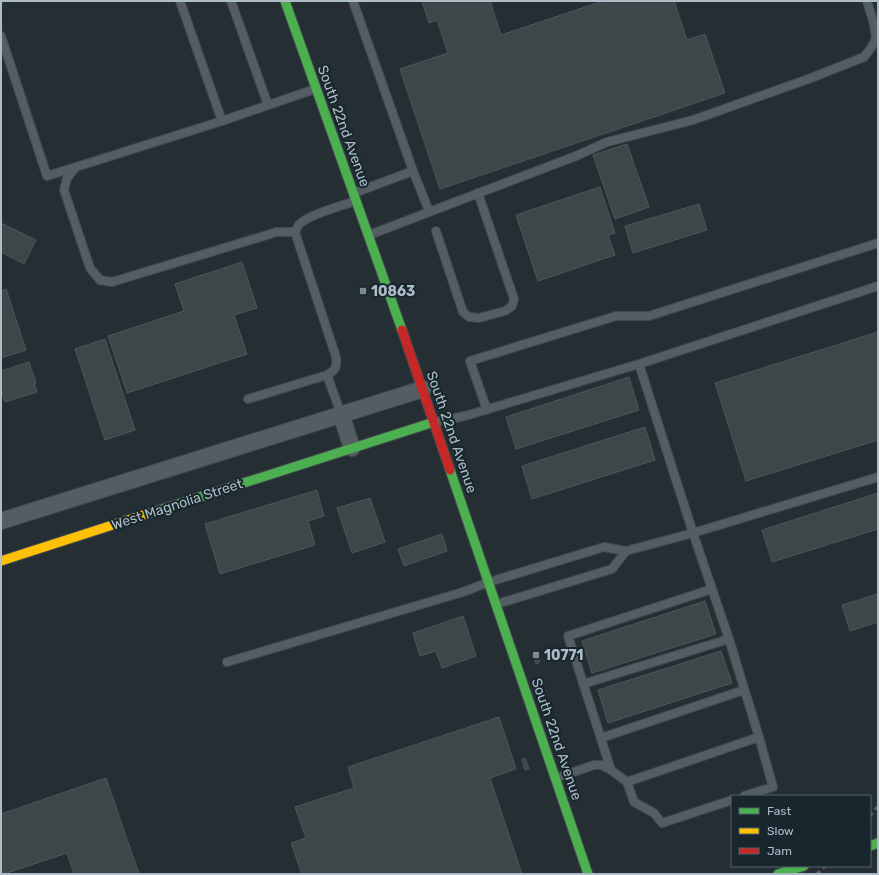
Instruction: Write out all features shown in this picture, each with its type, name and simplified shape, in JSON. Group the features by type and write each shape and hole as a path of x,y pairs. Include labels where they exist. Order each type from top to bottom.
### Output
{"street":[{"name":"South 22nd Avenue","path":"285,1 434,422 588,874"},
{"path":"1,521 422,389"},
{"path":"342,414 352,448"},
{"name":"West Magnolia Street","path":"1,561 434,422"},
{"path":"778,874 801,867"}],"lane":[{"path":"180,1 222,121"},
{"path":"231,1 268,105"},
{"path":"353,1 413,171 429,211"},
{"path":"368,235 576,156 607,142 693,120 811,78 864,57 877,42 874,24 866,1"},
{"path":"1,36 47,176 222,121 316,88"},
{"path":"76,167 67,178 64,190 90,268 100,280 112,282 276,232 296,232"},
{"path":"248,399 327,375 334,371 337,365 336,357 296,232 298,226 318,214 413,171"},
{"path":"436,231 463,312 469,317 479,318 505,311 512,306 514,299 478,193"},
{"path":"487,410 470,361 616,316 649,316 878,243"},
{"path":"434,422 487,410 638,364 878,286"},
{"path":"638,364 729,639 773,786 747,795"},
{"path":"327,375 342,414"},
{"path":"227,662 464,592 489,582 604,547 626,551 693,533 878,477"},
{"path":"496,604 612,569 626,551"},
{"path":"611,770 568,636 712,589"},
{"path":"583,684 729,639"},
{"path":"601,738 744,690"},
{"path":"626,782 759,737"},
{"path":"556,778 601,765 611,770 626,782 634,802 654,813 662,824 731,800"}],"building":[{"path":"422,1 490,1 501,35 603,1 674,1 687,40 705,34 725,93 440,189 400,69 448,53 437,20 429,23"},
{"path":"627,144 649,207 615,219 593,155"},
{"path":"600,187 615,233 608,235 615,255 538,281 516,215"},
{"path":"699,204 707,230 633,253 625,226"},
{"path":"1,223 36,240 24,264 1,252"},
{"path":"242,262 257,308 234,315 247,354 127,393 108,336 184,311 175,284"},
{"path":"6,289 26,350 1,358 1,291"},
{"path":"878,332 878,440 746,481 715,383"},
{"path":"105,339 135,430 105,440 75,349"},
{"path":"29,362 36,383 34,383 37,392 5,402 1,390 1,371"},
{"path":"629,377 639,410 516,449 506,417"},
{"path":"645,427 655,460 532,499 522,466"},
{"path":"317,490 324,516 308,521 315,545 220,574 205,524"},
{"path":"878,493 878,529 772,562 762,530"},
{"path":"370,498 385,542 352,553 337,508"},
{"path":"442,534 447,551 404,566 398,549"},
{"path":"878,594 878,622 850,631 842,605"},
{"path":"705,601 716,634 592,673 582,641"},
{"path":"463,616 476,656 442,668 436,651 420,656 413,633"},
{"path":"721,651 732,683 608,723 598,690"},
{"path":"537,652 540,662 536,664 533,653"},
{"path":"499,717 516,769 490,778 522,874 302,874 291,843 306,838 295,807 354,788 348,767"},
{"path":"525,758 529,769 525,770 522,759"},
{"path":"106,778 139,874 74,874 67,853 1,874 1,814"}],"railway":[{"path":"871,815 878,806"},
{"path":"817,874 824,867"}],"traffic: fast":[{"path":"285,1 402,330"},
{"path":"153,512 434,422"},
{"path":"450,470 588,874"},
{"path":"871,846 878,843"},
{"path":"778,874 801,867"}],"traffic: slow":[{"path":"1,561 153,512"}],"traffic: jam":[{"path":"402,330 450,470"}],"place":[{"name":"10863","path":"363,291"},
{"name":"10771","path":"536,655"}]}
